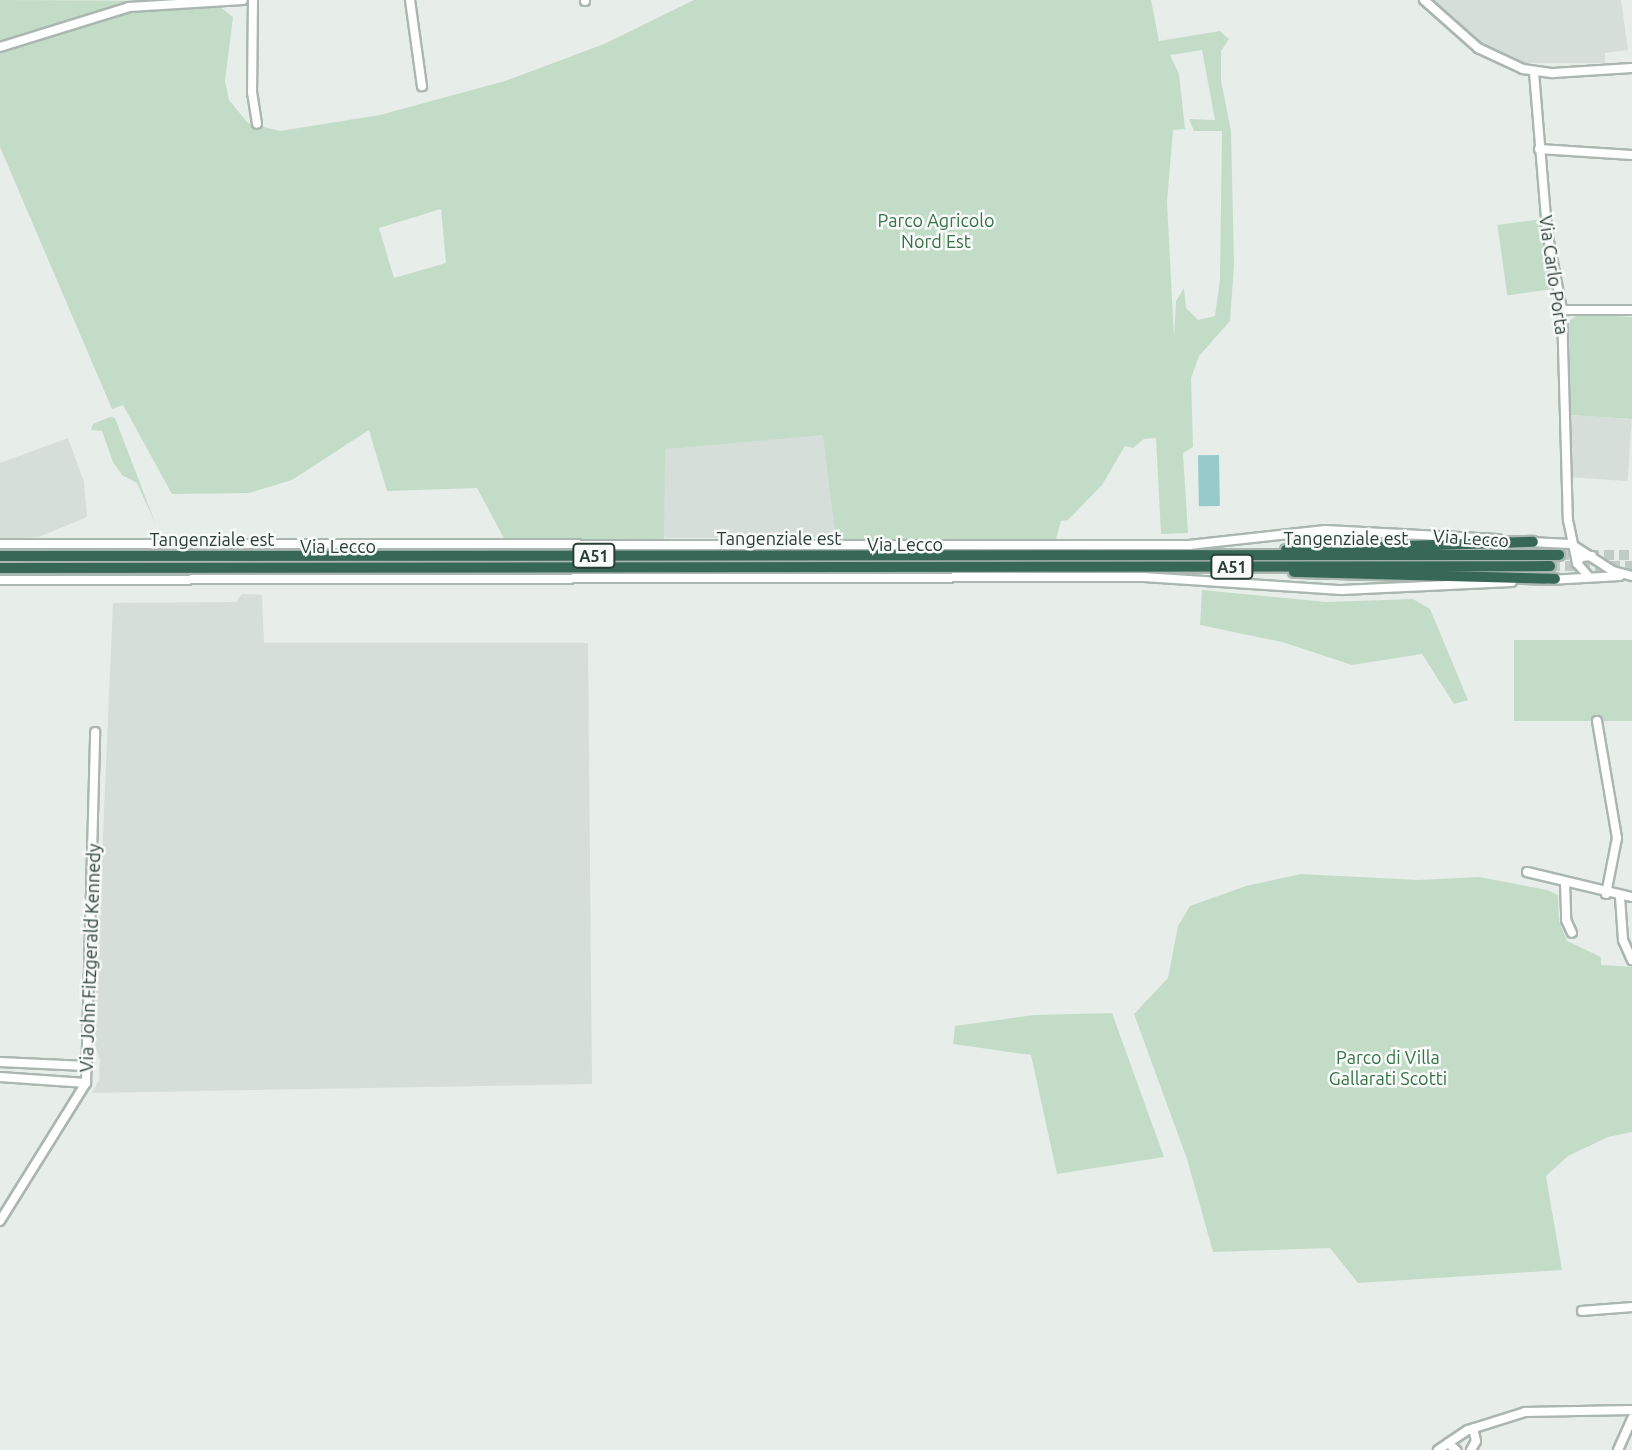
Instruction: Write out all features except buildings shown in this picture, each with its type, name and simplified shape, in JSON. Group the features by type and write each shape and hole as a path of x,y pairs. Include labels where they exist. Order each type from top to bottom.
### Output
{"highway":[{"path":"1247,561 1306,547 1538,543"},
{"name":"Tangenziale est","path":"0,568 1247,561 1559,555"},
{"name":"Tangenziale est","path":"0,556 1247,561 1550,566"},
{"path":"1247,561 1319,576 1555,579"}],"street":[{"path":"0,47 130,7 243,0"},
{"path":"253,0 252,92 257,124"},
{"path":"410,0 422,86"},
{"path":"1424,0 1478,48 1534,72 1632,68"},
{"name":"Via Carlo Porta","path":"1534,72 1553,281 1562,310 1568,520 1577,563"},
{"path":"1539,149 1632,155"},
{"path":"1562,310 1632,310"},
{"path":"1538,543 1562,535 1568,520"},
{"name":"Via Carlo Porta","path":"1568,520 1585,549"},
{"name":"Via Lecco","path":"0,544 1189,545 1325,530 1571,544 1585,549 1613,571 1632,576"},
{"path":"1584,556 1596,559 1598,567 1589,577 1577,563 1584,556"},
{"name":"Via Lecco","path":"0,580 1143,577 1342,590 1632,576"},
{"path":"1597,721 1617,838 1606,894"},
{"name":"Via John Fitzgerald Kennedy","path":"0,1221 86,1083 95,732"},
{"path":"1527,872 1606,894 1632,897"},
{"path":"1565,883 1566,920 1572,933"},
{"path":"1620,897 1623,940 1632,960"},
{"path":"0,1062 86,1066"},
{"path":"0,1077 86,1083"},
{"path":"0,1205 10,1204"},
{"path":"1582,1311 1632,1307"},
{"path":"1438,1450 1473,1428 1525,1412 1632,1410"},
{"path":"1618,1450 1632,1418"},
{"path":"1471,1450 1476,1441 1473,1428"},
{"path":"1448,1443 1456,1450"}],"shaded area":[{"path":"1431,0 1621,0 1628,50 1605,53 1605,63 1524,63 1488,48"},
{"path":"1570,415 1632,419 1628,481 1566,477"},
{"path":"886,417 909,538 666,538 652,527 663,446"},
{"path":"68,438 84,482 87,517 39,537 0,539 0,463"},
{"path":"242,594 262,595 264,643 588,643 592,1084 92,1093 99,1080 100,1060 94,1042 113,603 236,602"}],"green space":[{"name":"Parco Agricolo Nord Est","path":"0,0 204,1 204,8 220,7 233,17 225,81 229,100 248,123 280,131 380,115 505,81 604,44 694,0 1151,0 1159,41 1220,31 1229,39 1221,51 1221,80 1231,131 1234,264 1230,321 1199,356 1191,378 1193,447 1183,453 1188,533 1161,534 1156,438 1144,439 1133,448 1125,446 1102,485 1068,520 1061,521 1056,539 836,540 823,435 665,449 664,539 505,540 477,488 387,491 369,430 292,480 249,493 172,494 123,405 112,409 0,147","holes":["1202,50 1215,120 1189,119 1194,131 1222,131 1220,279 1215,316 1198,320 1186,308 1184,288 1176,301 1174,338 1167,202 1173,130 1185,129 1179,74 1170,55","441,209 446,263 394,278 379,228"]},
{"path":"1541,219 1551,289 1507,295 1497,225"},
{"path":"1579,314 1632,317 1632,419 1570,415 1569,321"},
{"path":"110,417 115,418 156,525 137,483 122,475 113,462 102,431 91,430 93,424"},
{"path":"1202,590 1326,602 1413,599 1430,609 1468,700 1454,704 1422,654 1352,665 1282,642 1200,625"},
{"path":"1514,640 1632,640 1632,721 1514,721"},
{"name":"Parco di Villa Gallarati Scotti","path":"1301,874 1418,880 1479,877 1547,890 1558,895 1559,921 1567,941 1601,957 1601,965 1632,967 1632,1132 1608,1137 1568,1156 1546,1176 1562,1270 1358,1283 1330,1248 1213,1252 1187,1159 1134,1014 1168,978 1178,926 1190,906 1246,886"},
{"path":"1112,1013 1164,1157 1057,1174 1031,1055 953,1044 955,1026 1034,1015"}],"water":[{"path":"1198,455 1219,455 1220,506 1199,506"}],"tunnel":[{"path":"1559,555 1632,555"},
{"path":"1550,566 1632,566"}]}
